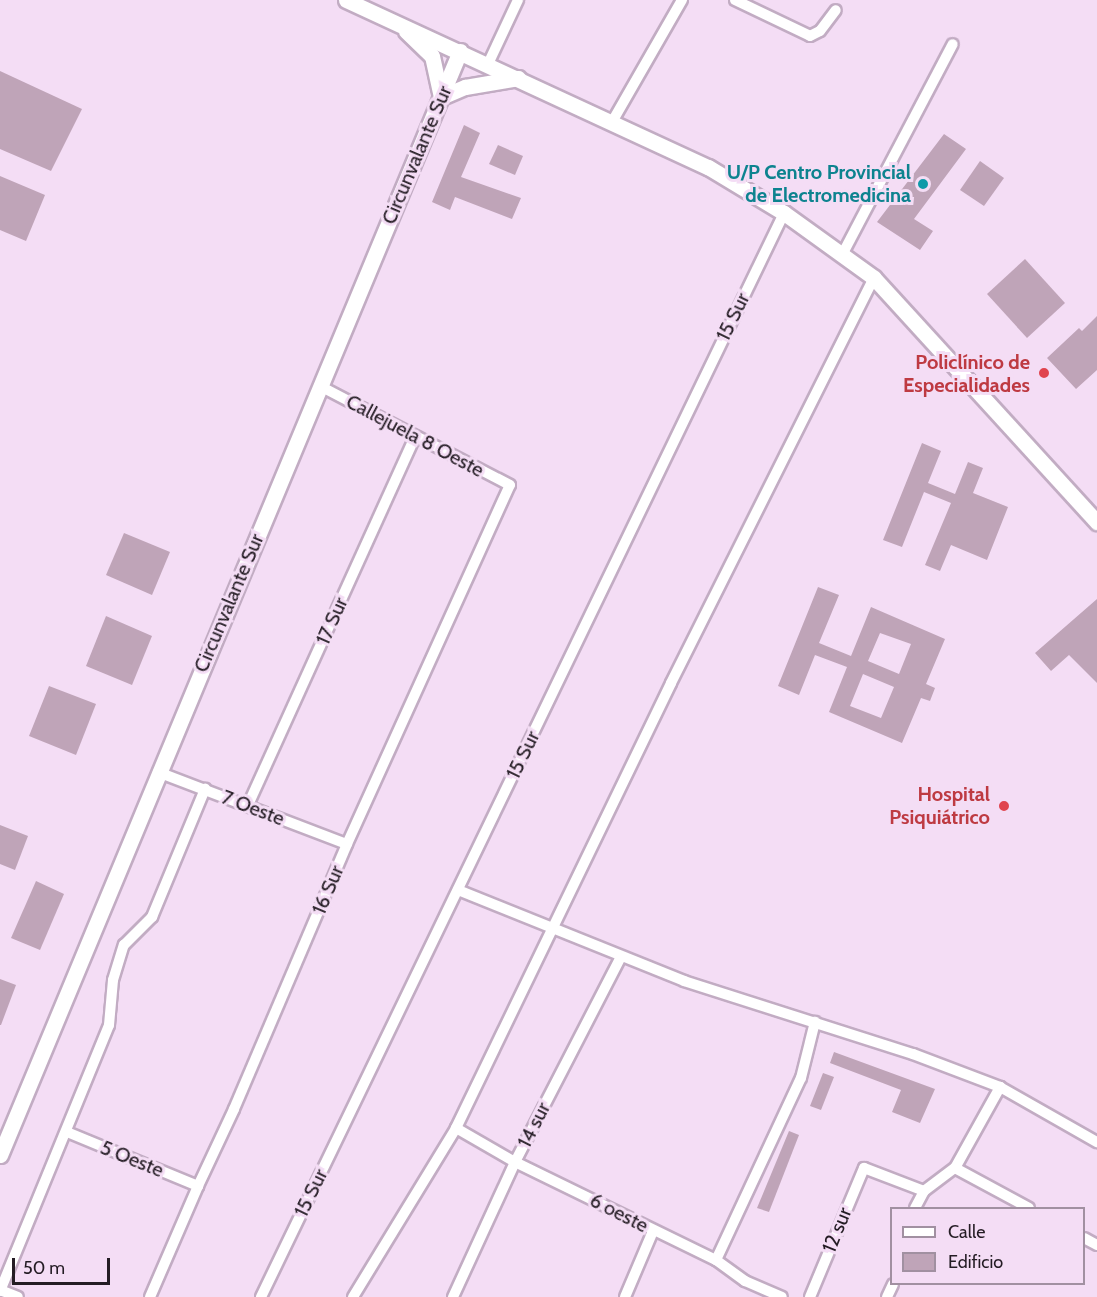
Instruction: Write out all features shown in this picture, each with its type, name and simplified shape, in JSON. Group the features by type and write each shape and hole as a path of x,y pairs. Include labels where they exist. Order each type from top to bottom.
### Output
{"main road":[{"path":"346,0 708,166 784,213 874,278 1096,518"},
{"path":"400,24 432,56 441,97 465,87 518,78"},
{"name":"Circunvalante Sur","path":"0,1155 460,51"}],"street":[{"path":"488,64 518,0"},
{"path":"612,122 682,0"},
{"path":"735,0 810,36 820,31 836,10"},
{"path":"842,255 953,44"},
{"name":"15 Sur","path":"261,1297 784,213"},
{"path":"353,1297 456,1128 671,683 874,278"},
{"name":"Callejuela 8 Oeste","path":"320,386 510,485"},
{"name":"17 Sur","path":"248,805 415,436"},
{"name":"16 Sur","path":"150,1297 234,1109 347,844 510,485"},
{"name":"7 Oeste","path":"158,772 347,844"},
{"path":"18,1297 0,1290 67,1132 109,1025 113,980 124,945 152,917 205,789"},
{"path":"458,890 684,981 912,1054 1000,1087 1097,1142"},
{"name":"14 sur","path":"453,1297 515,1162 621,957"},
{"path":"716,1260 801,1078 814,1022"},
{"path":"916,1207 924,1191 955,1168 1000,1087"},
{"name":"6 oeste","path":"456,1128 515,1162 716,1260 745,1281 782,1297"},
{"name":"5 Oeste","path":"67,1132 198,1186"},
{"name":"12 sur","path":"810,1297 862,1170 868,1167 924,1191"},
{"path":"955,1168 1025,1207"},
{"path":"625,1297 653,1231"}],"building":[{"path":"0,71 82,109 51,171 0,149"},
{"path":"464,125 480,133 461,177 521,198 512,219 455,197 450,210 432,202"},
{"name":"U/P Centro Provincial de Electromedicina","path":"944,134 966,149 914,219 933,231 920,250 877,222"},
{"path":"498,145 523,156 515,175 489,164"},
{"path":"980,161 1004,178 984,206 960,190"},
{"path":"0,176 45,195 26,241 0,230"},
{"path":"1025,259 1065,303 1027,338 987,294"},
{"path":"1097,316 1097,370 1076,389 1047,358 1079,328 1082,331"},
{"path":"922,443 941,451 928,483 955,494 968,462 983,468 973,493 1008,507 987,560 951,545 940,571 925,565 951,503 924,492 902,547 883,540"},
{"path":"124,533 170,552 152,595 106,575"},
{"path":"818,587 839,595 819,643 851,656 871,607 945,639 926,684 935,688 930,701 921,698 902,743 829,712 847,667 815,655 799,695 778,686","holes":["880,633 911,644 899,674 868,661","863,674 894,687 881,718 850,706"]},
{"path":"1097,599 1097,683 1069,655 1051,671 1035,653"},
{"path":"106,616 152,636 132,685 86,666"},
{"path":"49,686 96,704 76,755 29,736"},
{"path":"0,825 28,836 15,870 0,864"},
{"path":"36,881 64,894 40,950 11,938"},
{"path":"0,979 16,985 1,1025 0,1025"},
{"path":"834,1052 935,1089 920,1123 892,1112 901,1090 830,1063"},
{"path":"823,1073 834,1077 821,1110 810,1106"},
{"path":"789,1131 799,1135 769,1212 757,1208"}],"place":[{"name":"U/P Centro Provincial de Electromedicina","path":"923,184"},
{"name":"Policlínico de Especialidades","path":"1044,373"},
{"name":"Hospital Psiquiátrico","path":"1004,806"}]}
